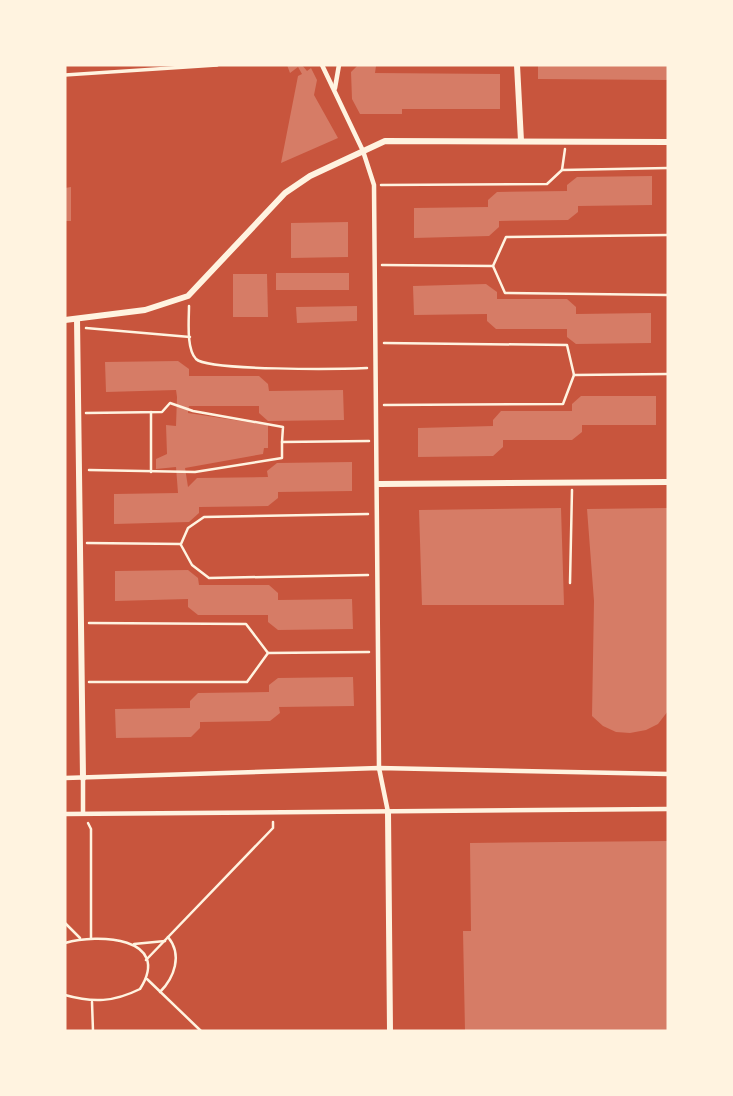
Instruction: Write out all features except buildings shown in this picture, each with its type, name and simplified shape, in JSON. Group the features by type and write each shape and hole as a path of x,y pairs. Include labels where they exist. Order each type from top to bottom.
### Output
{"street":[{"path":"322,65 363,151 374,186 379,484 379,768 388,812 390,1031"},
{"path":"335,89 339,65"},
{"path":"517,65 521,141"},
{"path":"65,320 145,310 188,296 285,193 310,176 385,141 668,142"},
{"path":"77,319 83,813"},
{"path":"379,484 668,482"},
{"path":"65,778 379,768 668,774"},
{"path":"65,814 668,809"}],"lane":[{"path":"65,75 217,65"}],"path":[{"path":"374,186 547,184 562,170 566,142"},
{"path":"562,170 668,168"},
{"path":"668,235 506,237 493,265 505,292 668,296"},
{"path":"376,265 493,265"},
{"path":"188,296 190,337 195,358 207,366 267,366 288,370 377,368"},
{"path":"78,328 190,337"},
{"path":"377,343 567,345 574,375 563,404 377,405"},
{"path":"574,375 668,374"},
{"path":"79,413 162,412 170,403 282,427 282,458 195,472 79,470"},
{"path":"151,412 151,472"},
{"path":"282,442 377,440"},
{"path":"570,583 572,483"},
{"path":"181,544 188,528 204,517 378,514"},
{"path":"80,542 181,544"},
{"path":"181,544 192,565 209,578 378,574"},
{"path":"82,623 246,624 268,653"},
{"path":"268,653 379,652"},
{"path":"82,682 247,682 268,653"},
{"path":"83,813 91,829 91,938"},
{"path":"146,960 273,828 274,813"},
{"path":"65,923 80,939"},
{"path":"65,943 80,939 116,938 134,945 146,960 147,979 140,989 125,996 92,1002 65,995"},
{"path":"134,945 166,939 173,943 175,973 160,992"},
{"path":"147,979 201,1031"},
{"path":"92,1002 93,1031"}]}
